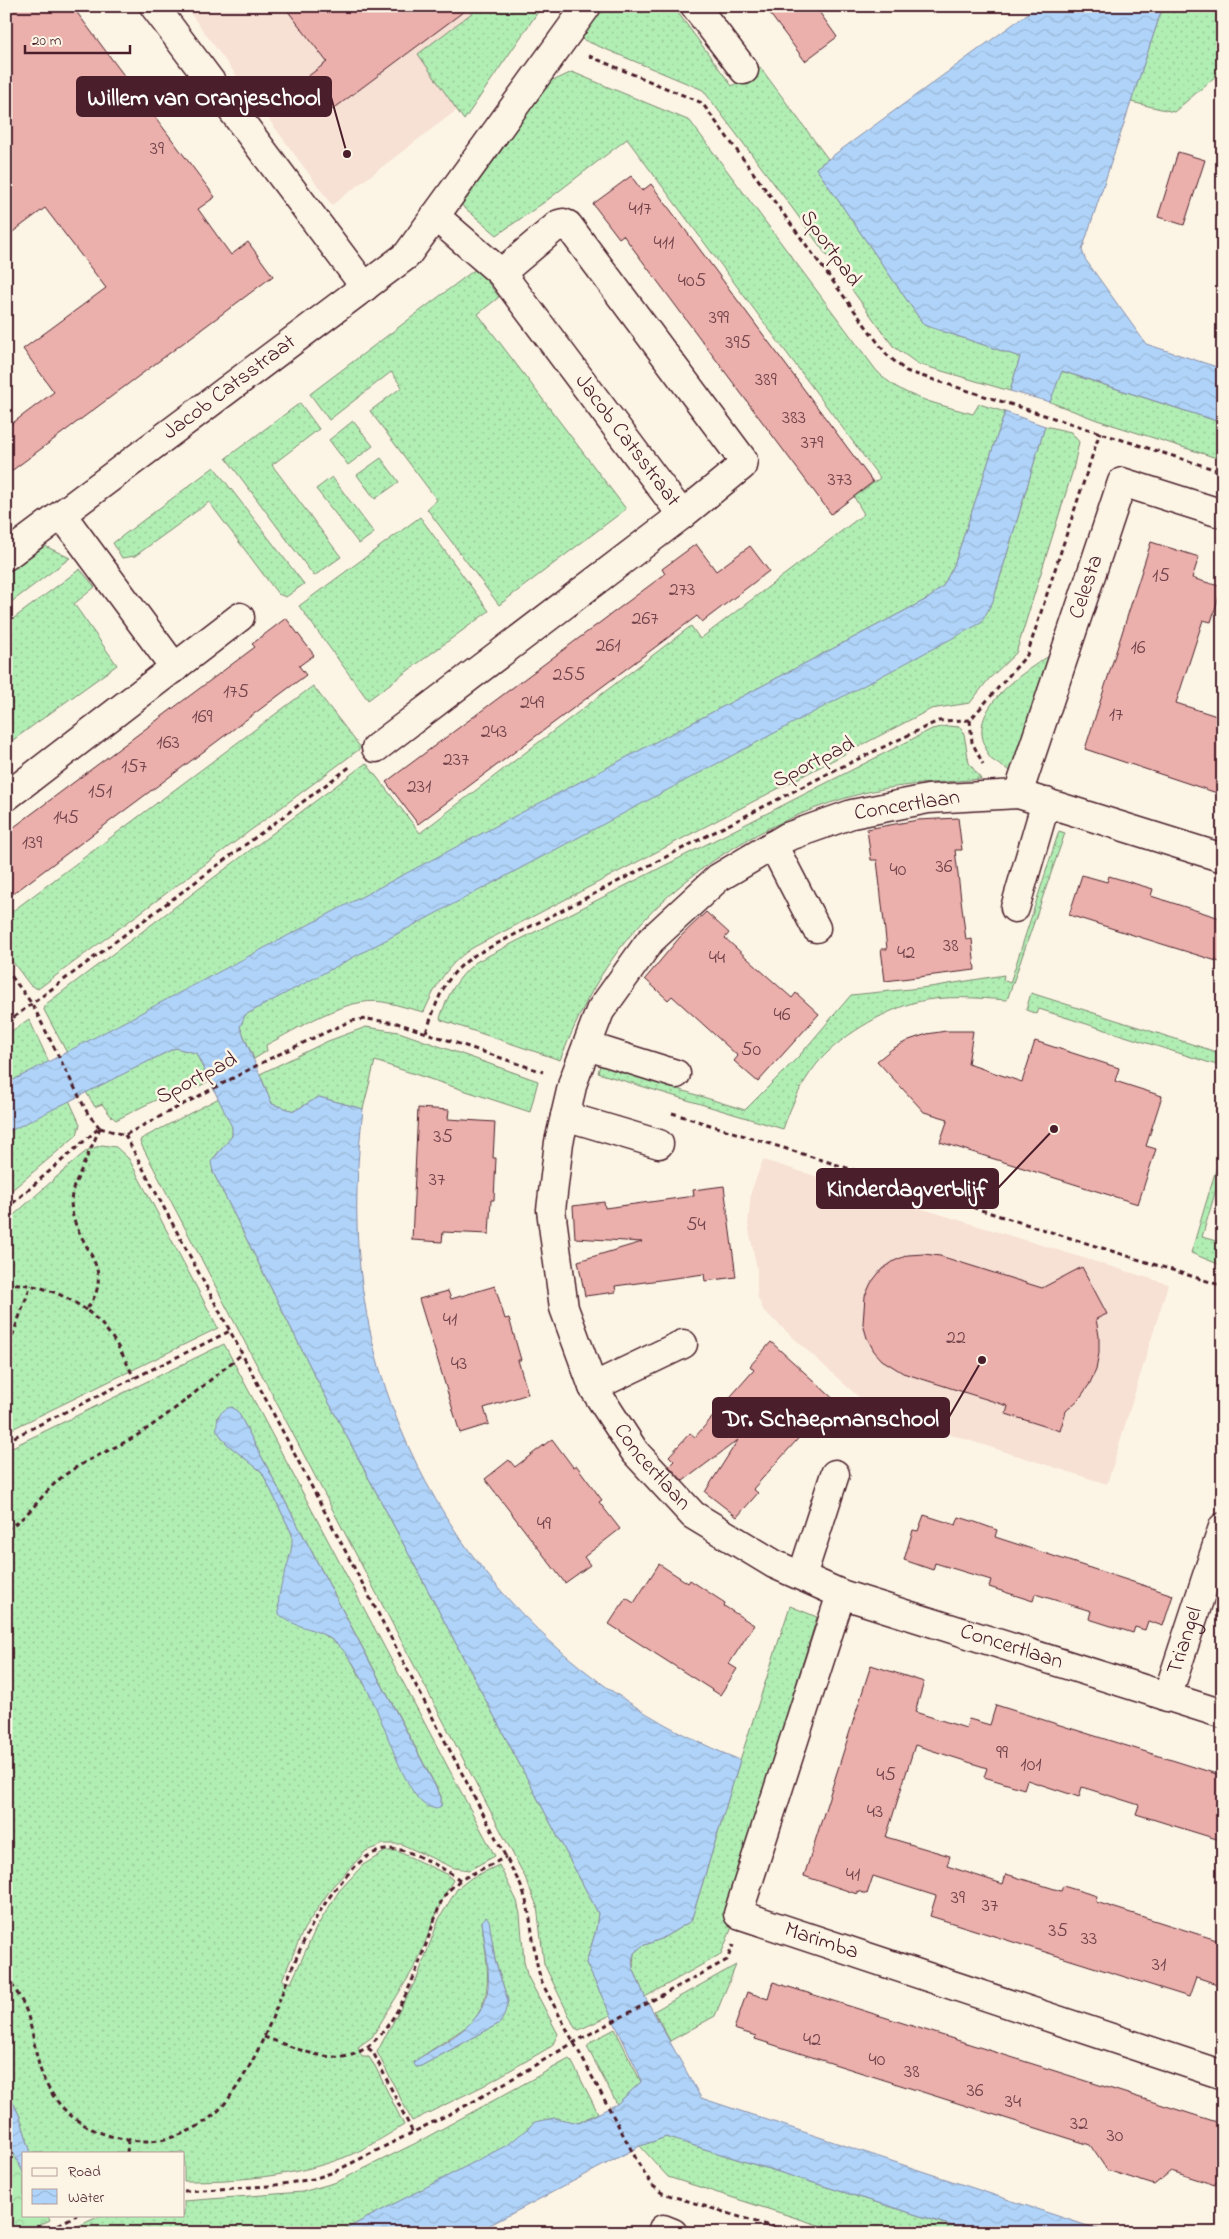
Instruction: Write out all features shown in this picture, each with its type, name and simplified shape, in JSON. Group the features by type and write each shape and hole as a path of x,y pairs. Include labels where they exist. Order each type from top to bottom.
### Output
{"street":[{"path":"154,6 365,287"},
{"name":"Jacob Catsstraat","path":"6,556 407,255 587,6"},
{"path":"695,6 744,70"},
{"name":"Jacob Catsstraat","path":"376,748 682,515 501,272 435,216"},
{"path":"501,272 559,224 568,225 743,460 742,466 682,515"},
{"name":"Celesta","path":"1018,794 1122,482 1223,514"},
{"path":"62,515 175,668"},
{"path":"6,797 240,617"},
{"name":"Concertlaan","path":"1223,858 1018,794 928,799 852,814 787,837 718,878 650,941 600,1011 573,1082 559,1142 551,1210 564,1308 593,1387 635,1452 692,1515 774,1564 841,1594 1223,1714"},
{"path":"1015,908 1046,802"},
{"path":"773,845 816,928"},
{"path":"587,1046 676,1074"},
{"path":"565,1116 659,1144"},
{"path":"593,1387 683,1344"},
{"path":"802,1576 835,1474"},
{"name":"Triangel","path":"1167,1697 1223,1527"},
{"path":"744,1916 738,1914 841,1594"},
{"name":"Marimba","path":"744,1916 1223,2075"},
{"path":"662,2233 663,2229 673,2233"}],"path":[{"name":"Sportpad","path":"560,44 702,103 888,355 906,371 1223,472"},
{"name":"Sportpad","path":"426,1032 448,978 462,964 476,955 834,770 938,721 970,720 1027,655 1100,432"},
{"path":"6,1024 376,748"},
{"path":"6,969 32,1004 88,1114 100,1128 125,1135 230,1331 506,1857 527,1900 532,1923 534,1953 542,1983 600,2095 641,2168 653,2186 662,2193 792,2233"},
{"name":"Sportpad","path":"125,1135 271,1058 351,1021 380,1020 397,1023 573,1082"},
{"path":"667,1111 1223,1286"},
{"path":"6,1209 100,1128"},
{"path":"86,1310 96,1296 100,1279 98,1268 74,1223 70,1203 74,1186 100,1128"},
{"path":"6,1284 31,1285 74,1301 95,1317 112,1336 134,1378"},
{"path":"6,1354 31,1285"},
{"path":"6,1441 230,1331"},
{"path":"6,1529 26,1514 42,1495 62,1477 77,1466 135,1436 158,1421 242,1354"},
{"path":"6,1977 25,2008 38,2067 49,2089 63,2108 82,2123 104,2134 128,2140 149,2141 171,2137 192,2130 210,2118 225,2103 240,2082 264,2037 297,1952 311,1925 342,1881 357,1864 374,1853 384,1850 403,1850 450,1872 460,1880"},
{"path":"264,2037 328,2056 342,2057 368,2048 385,2030 399,2006 417,1969 441,1902 447,1892 460,1880 506,1857"},
{"path":"185,2191 270,2186 313,2179 354,2163 469,2104 573,2043 727,1960 744,1916"},
{"path":"368,2048 373,2052 413,2133"},
{"path":"127,2152 128,2140"},
{"path":"42,2233 75,2216"}],"shaded area":[{"path":"185,6 530,6 466,103 332,205"},
{"path":"763,1160 1168,1284 1107,1484 873,1410 763,1310 757,1295 757,1270 748,1224 751,1192"}],"green space":[{"path":"481,6 542,6 464,120 418,54"},
{"path":"595,6 673,6 732,86 760,67 828,159 816,168 924,325 1020,357 1010,391 918,364 893,346 703,90 579,38"},
{"path":"1163,6 1223,6 1223,70 1174,112 1131,102"},
{"path":"572,72 690,121 876,370 886,380 921,399 973,414 979,404 1005,412 954,565 943,586 929,598 67,1053 44,1010 46,1004 366,763 420,833 691,626 700,639 864,514 854,497 880,478 627,139 546,201 497,235 460,204 545,75 555,80"},
{"path":"477,268 499,297 478,314 626,509 499,605 427,509 437,500 370,411 402,387 391,372 329,420 310,394"},
{"path":"1061,371 1223,423 1223,460 1097,420 1050,402"},
{"path":"300,403 319,429 272,465 341,557 314,576 226,458"},
{"path":"353,421 373,446 348,465 329,440"},
{"path":"1045,426 1071,432 1079,442 1073,470 1016,653 988,680 970,703 931,709 474,947 450,967 433,993 424,1012 383,1002 369,1001 354,1004 323,1015 266,1045 267,1051 254,1059 240,1027 245,1015 993,601"},
{"path":"381,458 399,482 375,499 357,475"},
{"path":"214,467 304,584 286,597 278,594 209,502 135,556 122,558 113,543"},
{"path":"332,477 374,533 359,544 316,489"},
{"path":"420,517 489,611 368,700 299,606"},
{"path":"45,546 70,558 6,606 6,574"},
{"path":"80,569 95,587 74,604 117,665 6,745 6,624"},
{"path":"1049,656 1011,771 996,763 989,756 982,731 984,718 991,705 1001,693"},
{"path":"313,686 361,748 38,989 30,985 6,953 6,909 10,913"},
{"path":"947,726 960,727 964,734 969,763 981,779 881,789 849,797 779,823 714,860 656,908 631,935 594,987 560,1060 441,1020 443,1009 454,987 463,974 476,962 932,729"},
{"path":"1059,831 1065,833 1007,1000 939,998 903,1006 875,1019 836,1045 816,1065 797,1096 783,1129 598,1073 600,1065 745,1110 799,1056 851,995 930,987 1004,975 1003,980 1010,983"},
{"path":"1031,993 1223,1054 1223,1067 1039,1009 1037,1014 1026,1010"},
{"path":"29,1019 49,1062 6,1084 6,1035"},
{"path":"366,1027 399,1032 538,1081 530,1112 375,1061 363,1109 319,1097 294,1111 272,1104 260,1074 328,1041"},
{"path":"175,1048 196,1053 209,1081 196,1088 191,1082 116,1120 102,1104 95,1107 86,1092"},
{"path":"219,1098 231,1124 232,1134 230,1140 214,1158 213,1172 316,1378 598,1913 596,1930 586,1963 611,2015 579,2030 575,2028 544,1964 537,1906 525,1877 140,1142 141,1139"},
{"path":"69,1100 80,1124 77,1135 6,1195 6,1133"},
{"path":"102,1145 116,1147 129,1159 218,1328 6,1432 6,1222 79,1157 88,1150"},
{"path":"1223,1146 1223,1166 1202,1237 1223,1243 1223,1266 1191,1253"},
{"path":"224,1344 495,1856 469,1870 454,1868 401,1844 384,1844 366,1851 332,1887 304,1929 282,1980 291,1983 316,1928 339,1891 363,1865 386,1851 397,1851 446,1874 453,1880 442,1900 417,1963 372,2037 358,2047 362,2057 369,2057 375,2066 404,2125 359,2151 324,2164 284,2174 244,2179 185,2181 185,2152 31,2152 20,2117 6,2087 6,1450","holes":["232,1407 238,1412 441,1796 441,1806 372,1698 346,1651 319,1632 289,1559 293,1545 292,1534 262,1472 227,1444 217,1431 218,1416"]},
{"path":"790,1606 817,1617 727,1909 732,1927 721,1954 645,1997 633,1968 634,1953 642,1946 661,1939 691,1921 740,1760"},
{"path":"499,1865 517,1901 527,1975 558,2034 552,2046 483,2086 412,2121 377,2052 418,1976 439,1919 457,1889 471,1878","holes":["482,1921 492,1940 495,1960 508,2001 500,2023 416,2067 415,2061 469,2025 478,2014 484,2002 487,1989 487,1962"]},
{"path":"736,1965 715,2016 670,2041 654,2011"},
{"path":"615,2029 641,2082 617,2104 587,2047 592,2041"},
{"path":"569,2059 598,2113 578,2123 555,2118 535,2122 510,2144 338,2233 63,2233 100,2216 185,2216 185,2201 302,2192 337,2182 416,2143"},
{"path":"666,2137 975,2233 843,2233 668,2177 640,2146"},
{"path":"6,2138 22,2170 22,2216 48,2216 50,2220 23,2233 6,2233"}],"water":[{"path":"1038,6 1163,6 1082,250 1085,259 1146,344 1223,369 1223,423 1062,371 1050,402 1010,391 1020,357 924,325 816,168"},
{"path":"1005,412 1045,426 993,601 981,623 245,1015 240,1027 272,1104 294,1111 319,1097 363,1109 358,1168 357,1228 360,1268 374,1350 400,1427 436,1500 481,1566 535,1627 597,1680 665,1724 740,1760 691,1921 661,1939 642,1946 634,1953 632,1962 645,1997 701,2098 1109,2233 975,2233 666,2137 640,2146 475,2233 338,2233 509,2144 535,2122 555,2118 579,2123 617,2104 641,2082 639,2074 586,1963 596,1930 598,1913 316,1378 213,1172 211,1162 232,1136 232,1127 196,1053 175,1048 6,1133 6,1084 929,598 943,586 954,565"},
{"path":"232,1407 238,1412 441,1797 441,1806 436,1809 425,1805 410,1786 371,1697 356,1668 345,1652 329,1638 293,1623 279,1614 278,1603 290,1555 292,1534 262,1472 227,1444 217,1431 219,1416 224,1410"},
{"path":"486,1917 489,1920 495,1960 508,2001 504,2016 500,2023 416,2067 415,2061 461,2031 480,2012 488,1987 482,1921"},
{"path":"6,2087 20,2117 31,2152 22,2152 22,2170 6,2138"}],"building":[{"path":"6,6 72,6 215,197 198,209 231,255 248,242 273,276 6,475 6,428 54,392 23,349 106,288 45,208 6,237"},
{"path":"284,6 471,6 332,110 307,77 327,62"},
{"path":"764,6 815,6 837,37 805,61"},
{"path":"1178,152 1205,160 1184,225 1158,217"},
{"path":"631,176 642,191 651,184 873,482 831,514 623,235 619,238 593,204"},
{"path":"1151,542 1199,557 1192,578 1222,587 1211,622 1203,620 1176,703 1223,718 1223,795 1085,749"},
{"path":"696,544 716,571 750,546 769,571 702,622 697,616 418,824 386,782 665,574 662,569"},
{"path":"286,618 314,655 299,666 306,675 6,899 6,833 255,647 252,644"},
{"path":"958,818 962,850 955,850 966,940 972,939 975,970 885,981 881,949 887,949 877,860 871,860 867,829 918,820"},
{"path":"1082,875 1107,882 1109,876 1153,889 1151,896 1223,919 1223,963 1069,915"},
{"path":"706,912 729,933 725,938 758,968 792,998 796,993 819,1014 758,1082 734,1061 738,1056 672,996 668,1000 645,979 680,937"},
{"path":"946,1031 973,1031 968,1064 1022,1082 1035,1041 1119,1068 1115,1081 1162,1096 1146,1146 1156,1149 1138,1204 940,1142 948,1119 924,1112 877,1061 892,1049 909,1040 927,1034"},
{"path":"418,1108 449,1110 448,1119 495,1122 493,1158 496,1158 494,1200 491,1200 489,1234 443,1232 442,1242 412,1240"},
{"path":"724,1186 736,1277 705,1281 704,1274 615,1286 616,1292 585,1296 578,1261 642,1242 575,1238 573,1206 604,1202 605,1208 694,1196 693,1190"},
{"path":"908,1255 940,1256 1042,1288 1082,1267 1107,1314 1096,1319 1099,1353 1096,1370 1089,1385 1079,1399 1066,1411 1060,1431 1006,1414 1008,1406 903,1373 882,1360 874,1351 867,1338 863,1324 865,1296 871,1283 881,1270 894,1261"},
{"path":"495,1286 505,1319 509,1318 528,1394 484,1408 489,1424 460,1433 419,1299 448,1291 451,1299"},
{"path":"771,1342 838,1403 818,1426 813,1422 753,1489 758,1493 737,1517 705,1492 738,1440 683,1481 669,1466 674,1461 669,1456 690,1433 695,1437 754,1370 750,1366"},
{"path":"552,1439 573,1467 576,1465 602,1500 599,1502 620,1529 584,1557 590,1565 565,1583 485,1479 509,1460 515,1467"},
{"path":"924,1515 956,1525 959,1517 975,1522 997,1530 995,1537 1173,1595 1163,1626 1148,1621 1145,1630 1135,1627 1133,1633 1089,1619 1091,1611 1035,1594 1033,1601 989,1587 991,1580 935,1563 933,1570 904,1560 913,1530 918,1531"},
{"path":"659,1564 688,1583 690,1580 725,1603 724,1606 754,1625 729,1664 737,1669 720,1695 609,1624 626,1598 634,1603"},
{"path":"871,1665 924,1682 915,1712 966,1728 969,1719 990,1725 996,1705 1223,1776 1223,1841 1136,1814 1139,1805 1082,1787 1079,1797 1027,1780 1024,1789 984,1777 987,1768 915,1745 886,1837 950,1856 947,1866 1003,1884 1006,1874 1061,1891 1063,1886 1097,1896 1096,1902 1223,1942 1223,1986 1196,1977 1189,1997 930,1916 936,1896 873,1876 867,1894 857,1891 857,1894 804,1876"},
{"path":"773,1982 1223,2124 1223,2184 1216,2182 1215,2185 1171,2171 1154,2185 1107,2170 1090,2145 755,2039 756,2036 734,2029 747,1992 768,1999"}],"place":[{"name":"Willem van Oranjeschool","path":"347,154"},
{"name":"Kinderdagverblijf","path":"1054,1129"},
{"name":"Dr. Schaepmanschool","path":"982,1360"}]}
